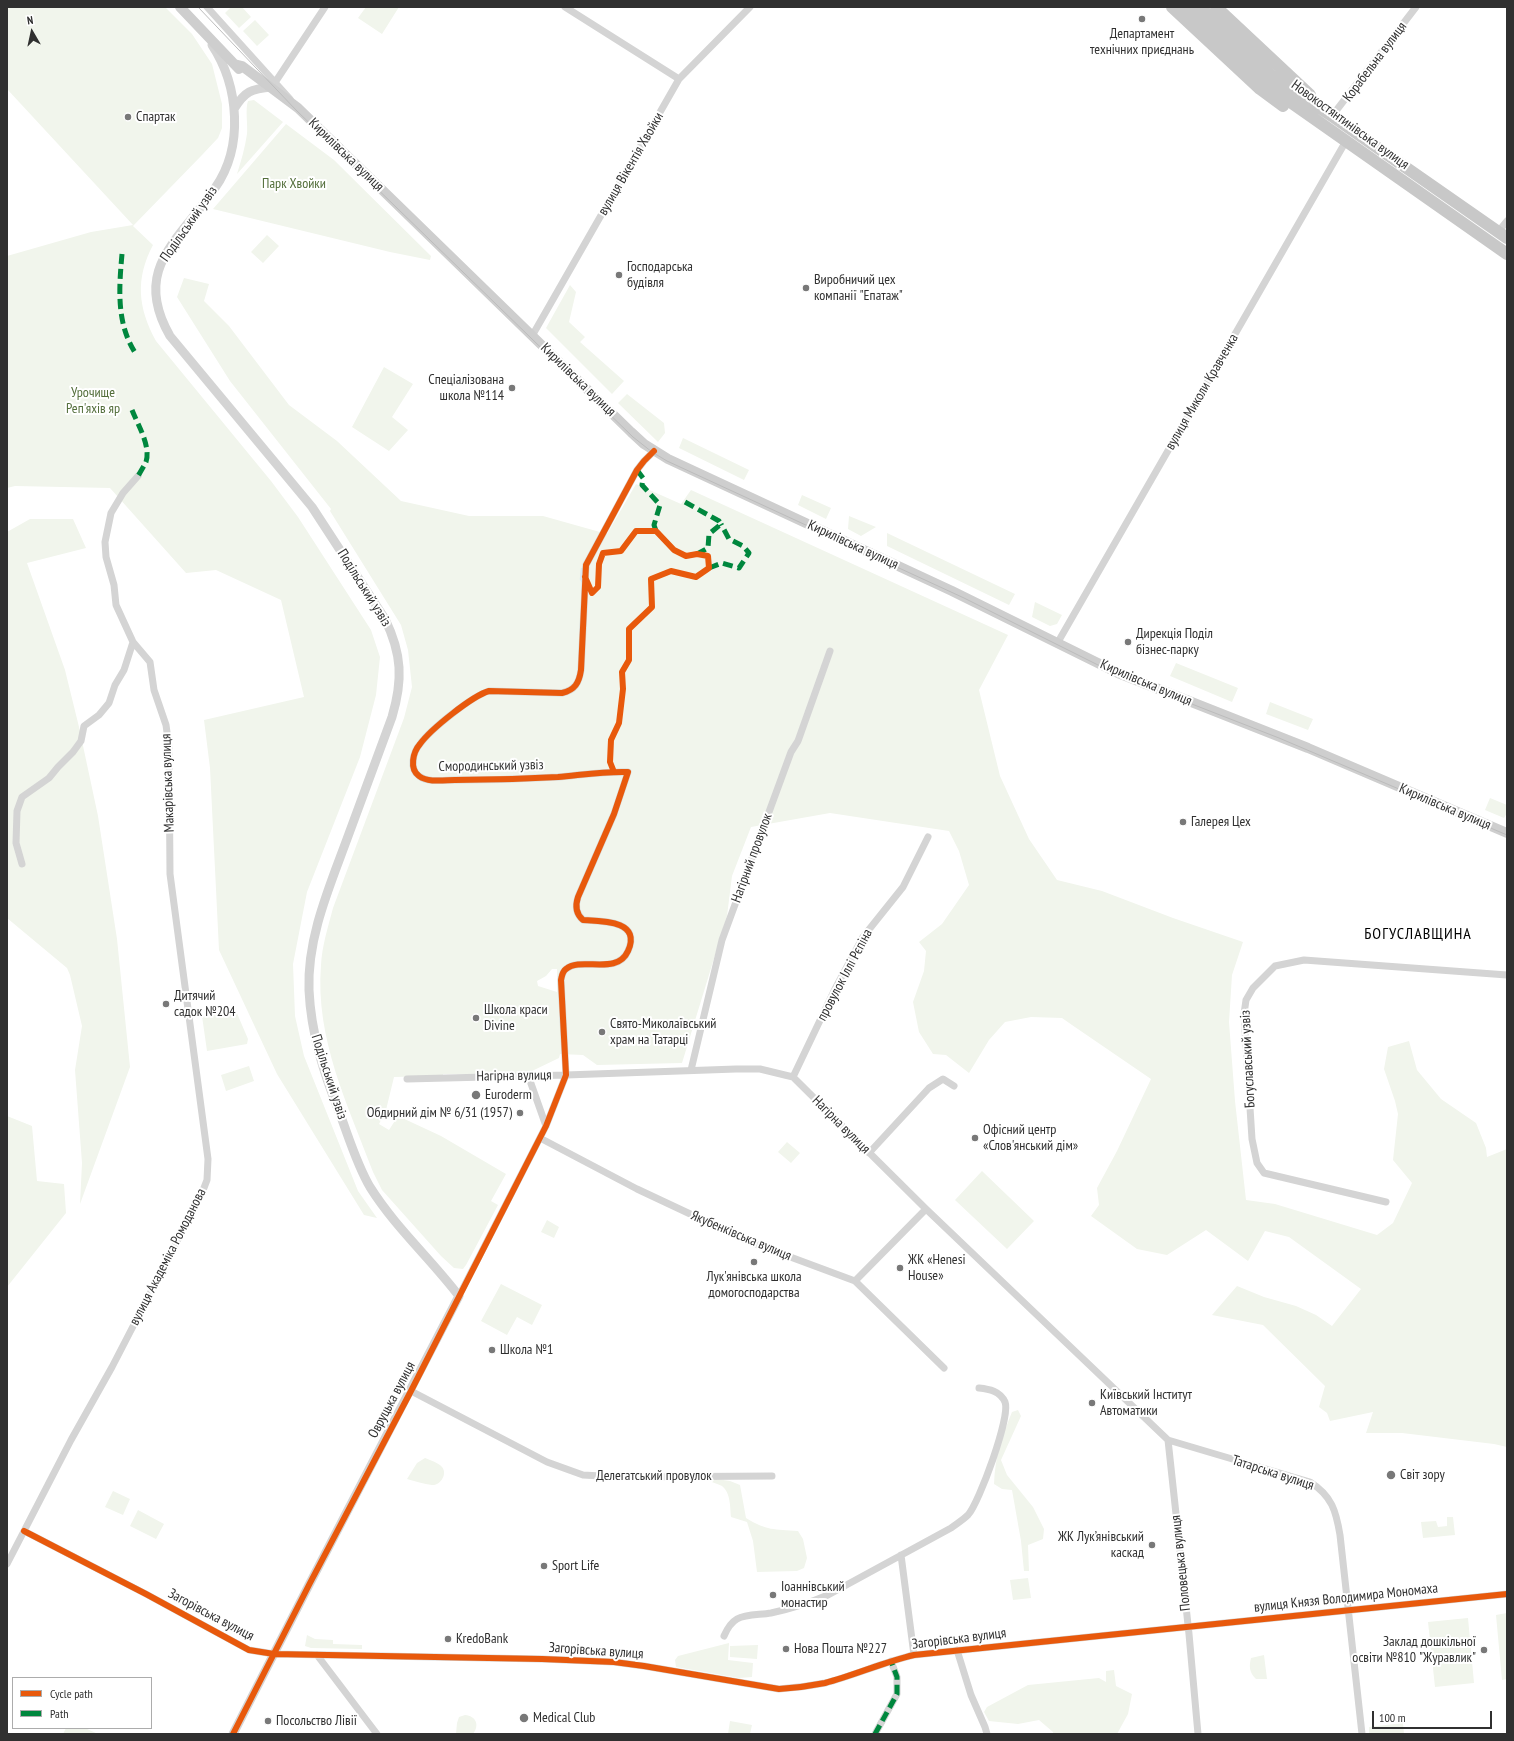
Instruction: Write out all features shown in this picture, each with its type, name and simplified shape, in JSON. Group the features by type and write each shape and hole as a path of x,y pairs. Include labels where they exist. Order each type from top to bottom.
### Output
{"main road":[{"name":"Кирилівська вулиця","path":"180,7 234,64 242,66 251,74 274,84 635,436 654,451 668,459 972,600 1118,673 1308,748 1507,833"},
{"path":"1172,7 1260,89 1288,109 1304,117 1316,120"},
{"name":"Новокостянтинівська вулиця","path":"1186,7 1200,12 1272,76 1321,108 1503,235"},
{"path":"1216,7 1308,93 1321,108"},
{"name":"Новокостянтинівська вулиця","path":"1200,12 1265,82 1316,120 1507,254"}],"street":[{"name":"Кирилівська вулиця","path":"207,7 274,84"},
{"path":"234,109 246,93 254,89 274,84 325,7"},
{"path":"565,7 679,79"},
{"name":"вулиця Вікентія Хвойки","path":"532,336 679,79 750,7"},
{"name":"Корабельна вулиця","path":"1332,116 1416,7"},
{"name":"Подільський узвіз","path":"204,32 219,56 228,76 234,109 232,146 225,168 216,187 165,254 159,269 155,288 157,306 162,322 170,336 312,507 385,619 394,636 400,676 398,696 325,898 316,931 310,963 311,1014 319,1056 336,1104 369,1186 392,1217 444,1276 459,1296"},
{"name":"вулиця Миколи Кравченка","path":"1058,642 1346,141"},
{"path":"1503,235 1507,221"},
{"name":"Смородинський узвіз","path":"566,1075 560,980 562,974 566,969 574,965 606,964 617,961 626,954 631,944 630,936 627,930 619,924 605,921 583,920 578,916 576,908 578,897 614,814 628,772 488,780 428,780 419,776 414,769 413,759 420,743 456,712 480,694 489,691 562,693 569,691 576,686 580,678 581,670 586,565 637,470 654,451"},
{"name":"Макарівська вулиця","path":"138,476 123,493 111,513 105,542 106,557 114,585 116,605 133,642 150,662 154,690 166,725 169,747 170,874 173,898"},
{"path":"22,864 16,843 17,811 22,797 49,778 73,752 80,741 84,726 99,715 109,703 115,685 124,670 133,642"},
{"name":"Нагірний провулок","path":"690,1070 722,940 791,752 798,741 830,651"},
{"name":"провулок Іллі Рєпіна","path":"793,1076 835,989 863,937 903,887 928,837"},
{"name":"вулиця Академіка Ромоданова","path":"7,1564 202,1193 207,1180 208,1159 173,898"},
{"name":"Богуславський узвіз","path":"1386,1202 1264,1173 1260,1168 1257,1163 1252,1139 1244,1014 1246,1000 1253,988 1274,966 1304,960 1507,975"},
{"name":"Нагірна вулиця","path":"407,1079 760,1069 793,1076 869,1153 1168,1440"},
{"path":"528,1075 546,1126"},
{"name":"Овруцька вулиця","path":"233,1734 540,1138 566,1075"},
{"path":"869,1153 929,1088 943,1079 954,1086"},
{"name":"Якубенківська вулиця","path":"540,1138 637,1189 750,1242 855,1281"},
{"path":"926,1208 855,1281 944,1368"},
{"path":"724,1636 732,1621 739,1618 771,1613 810,1602 828,1595 951,1528 968,1516 976,1502 993,1458 1006,1412 1004,1401 1001,1396 991,1390 979,1388"},
{"name":"Делегатський провулок","path":"411,1391 547,1462 583,1475 619,1477 772,1476"},
{"name":"Татарська вулиця","path":"1168,1440 1310,1482 1325,1494 1332,1504 1338,1523 1362,1734"},
{"name":"Половецька вулиця","path":"1168,1440 1198,1734"},
{"name":"Загорівська вулиця","path":"24,1531 146,1594 249,1650 274,1654 542,1659 614,1662 779,1689 802,1688 827,1682 914,1655 1188,1626"},
{"path":"901,1555 914,1655"},
{"name":"вулиця Князя Володимира Мономаха","path":"1188,1626 1507,1594"},
{"path":"957,1650 971,1695 986,1727 987,1734"},
{"path":"317,1655 377,1734"},
{"path":"875,1734 897,1694 897,1677 891,1661"}],"green space":[{"name":"Урочище Реп'яхів яр","path":"7,7 165,7 192,34 212,64 222,104 222,128 218,138 133,226 153,245 143,270 141,282 142,305 145,317 156,341 271,481 298,517 371,630 380,657 376,695 360,757 307,892 293,964 295,1016 304,1056 358,1191 377,1218 364,1215 277,1074 219,950 210,768 204,720 304,697 281,600 216,570 186,573 110,488 15,486 7,488 7,256 91,232 133,225 7,89"},
{"path":"231,7 242,7 251,17 239,28 225,13"},
{"path":"366,7 399,7 382,34 358,18"},
{"path":"255,20 269,35 257,46 243,31"},
{"name":"Парк Хвойки","path":"254,100 283,122 237,174 247,134 247,104 248,101"},
{"name":"Парк Хвойки","path":"286,124 334,160 431,256 430,260 390,252 213,209"},
{"path":"267,235 279,246 263,263 251,252"},
{"path":"184,278 209,284 204,301 229,326 289,405 337,441 401,501 469,516 543,516 607,534 636,484 681,504 691,490 1008,635 979,690 1000,776 1029,839 1057,880 1102,891 1173,918 1243,942 1232,975 1229,1022 1235,1101 1246,1200 1275,1204 1377,1235 1393,1223 1412,1183 1393,1160 1398,1114 1384,1069 1388,1047 1409,1041 1417,1070 1441,1099 1476,1123 1486,1148 1487,1157 1507,1149 1507,1447 1494,1444 1402,1433 1366,1433 1373,1412 1330,1421 1327,1413 1319,1407 1325,1386 1263,1325 1212,1315 1237,1286 1264,1297 1296,1306 1316,1315 1332,1326 1361,1289 1289,1237 1265,1231 1248,1261 1206,1230 1167,1255 1137,1249 1091,1216 1099,1205 1097,1188 1117,1151 1151,1079 1062,1018 1031,1017 1005,1022 989,1040 969,1073 946,1055 933,1054 919,1032 913,1002 924,971 926,951 919,942 942,924 969,885 959,851 949,831 830,813 751,827 732,876 727,916 682,1063 597,1065 583,1055 560,1054 559,1058 532,1071 510,1074 443,1074 443,1076 394,1077 386,1110 379,1124 389,1130 398,1116 441,1136 506,1174 491,1201 498,1205 466,1265 463,1269 454,1268 441,1256 382,1190 373,1172 335,1071 323,1019 320,992 323,951 333,908 404,718 412,687 408,650 401,625 330,511 331,509 230,381 177,297","holes":["552,969 557,969 557,992 538,986 537,981 546,976"]},
{"path":"570,285 576,292 569,322 585,337 580,342 624,381 612,394 546,328"},
{"path":"384,367 413,384 392,417 408,430 389,451 352,427"},
{"path":"627,394 664,423 665,433 658,442 618,403"},
{"path":"683,438 749,470 744,480 679,448"},
{"path":"802,495 831,508 826,519 798,505"},
{"path":"849,516 876,527 861,536 848,529"},
{"path":"30,519 73,519 86,548 27,563 65,670 98,816 117,939 130,1067 80,1204 82,1163 75,1070 82,1026 70,975 67,968 7,918 7,532"},
{"path":"887,533 1015,594 1009,605 887,546"},
{"path":"1035,602 1062,615 1057,624 1050,626 1032,617"},
{"path":"1176,663 1238,688 1232,702 1170,676"},
{"path":"1270,702 1313,719 1308,730 1266,714"},
{"path":"1490,798 1507,805 1507,813 1504,818 1485,810"},
{"path":"236,1011 248,1039 247,1044 207,1051 202,1016"},
{"path":"249,1066 254,1081 226,1091 221,1075"},
{"path":"7,1116 32,1126 37,1181 64,1184 66,1213 7,1287"},
{"path":"787,1142 800,1153 791,1163 778,1152"},
{"path":"982,1171 1034,1221 1007,1249 955,1200"},
{"path":"547,1220 559,1227 554,1238 541,1232"},
{"path":"501,1284 542,1305 532,1325 517,1317 507,1335 481,1321"},
{"path":"1018,1410 1021,1416 1001,1460 1007,1475 1033,1507 1044,1529 1043,1539 1028,1545 1029,1571 1024,1571 1021,1541 1012,1490 1002,1489 994,1484 997,1456 1002,1438 1012,1412"},
{"path":"425,1458 439,1464 444,1470 444,1476 438,1484 432,1485 407,1479 417,1463"},
{"path":"709,1478 730,1481 740,1485 746,1518 765,1527 798,1531 803,1539 807,1558 804,1568 797,1571 757,1572 753,1541 747,1522 731,1517 730,1501 725,1489 722,1486 707,1480"},
{"path":"113,1491 130,1499 123,1515 105,1507"},
{"path":"138,1510 164,1524 156,1539 130,1526"},
{"path":"1447,1517 1453,1517 1455,1535 1423,1538 1421,1522 1436,1521 1438,1527 1447,1526"},
{"path":"1028,1578 1031,1598 1013,1600 1010,1580"},
{"path":"1507,1613 1507,1679 1502,1680 1496,1615"},
{"path":"1468,1618 1474,1683 1435,1687 1428,1622"},
{"path":"307,1635 315,1639 333,1640 333,1644 362,1645 362,1649 311,1648 305,1646"},
{"path":"729,1643 728,1660 753,1663 752,1677 739,1678 676,1667 675,1660 678,1656"},
{"path":"758,1645 757,1659 730,1657 730,1646"},
{"path":"1264,1655 1267,1679 1256,1679 1250,1669 1251,1658"},
{"path":"1114,1670 1116,1686 1132,1694 1128,1714 1117,1734 1053,1734 1053,1732 1039,1720 1018,1724 989,1721 984,1712 987,1707 1028,1685 1099,1678 1106,1682 1106,1671"},
{"path":"465,1715 472,1717 476,1722 475,1731 473,1734 456,1734 459,1717"},
{"path":"730,1721 752,1725 750,1734 728,1734"},
{"path":"1403,1723 1404,1734 1369,1734 1369,1727"},
{"path":"66,1729 87,1729 98,1734 63,1734"}],"waterway":[{"path":"582,569 581,579 583,582"}],"tram line":[{"path":"198,7 296,110 633,437 652,452 667,461 964,598 1120,676 1279,738 1507,835"}],"marked path":[{"path":"122,254 120,306 125,330 136,354"},
{"path":"132,410 147,449 146,462 138,476"},
{"path":"637,470 643,478 642,485 660,505 654,525 656,531"},
{"path":"685,502 719,521 721,524 709,534 708,548 697,554"},
{"path":"709,568 722,563 739,568 749,553 743,546 729,539 721,524"},
{"path":"875,1734 897,1694 897,1677 891,1661"}],"cycle path":[{"path":"233,1734 310,1583 411,1391 546,1126 566,1075 561,980 563,973 566,969 580,964 616,963 623,958 628,951 631,941 629,933 625,928 618,924 609,922 583,920 576,907 578,897 614,814 628,772 494,780 427,780 419,776 414,769 413,760 415,751 425,738 452,714 473,699 489,691 562,693 570,690 576,685 581,670 586,565 637,470 654,451"},
{"path":"585,577 592,593 598,587 599,564 603,553 621,551 636,531 656,531 674,550 686,556 697,554 708,556 709,568 696,577 671,571 651,579 652,607 629,629 629,660 622,672 623,689 619,723 611,740 610,762 614,772"},
{"path":"24,1531 146,1594 249,1650 274,1654 542,1659 614,1662 779,1689 825,1683 914,1655 1507,1594"}],"place":[{"name":"Департамент технічних приєднань","path":"1142,19"},
{"name":"Спартак","path":"128,117"},
{"name":"Господарська будівля","path":"619,275"},
{"name":"Виробничий цех компанії \"Епатаж\"","path":"806,288"},
{"name":"Спеціалізована школа №114","path":"512,388"},
{"name":"Дирекція Поділ бізнес-парку","path":"1128,642"},
{"name":"Галерея Цех","path":"1183,822"},
{"name":"Дитячий садок №204","path":"166,1004"},
{"name":"Школа краси Divine","path":"476,1018"},
{"name":"Свято-Миколаївський храм на Татарці","path":"602,1032"},
{"name":"Euroderm","path":"476,1095"},
{"name":"Обдирний дім № 6/31 (1957)","path":"520,1113"},
{"name":"Офісний центр «Слов'янський дім»","path":"975,1138"},
{"name":"Лук'янівська школа домогосподарства","path":"754,1262"},
{"name":"ЖК «Henesi House»","path":"900,1268"},
{"name":"Школа №1","path":"492,1350"},
{"name":"Київський Інститут Автоматики","path":"1092,1403"},
{"name":"Світ зору","path":"1391,1475"},
{"name":"ЖК Лук’янівський каскад","path":"1152,1545"},
{"name":"Sport Life","path":"544,1566"},
{"name":"Іоаннівський монастир","path":"773,1595"},
{"name":"KredoBank","path":"448,1639"},
{"name":"Нова Пошта №227","path":"786,1649"},
{"name":"Заклад дошкільної освіти №810 \"Журавлик\"","path":"1484,1650"},
{"name":"Medical Club","path":"524,1718"},
{"name":"Посольство Лівії","path":"268,1721"}],"district":[{"name":"БОГУСЛАВЩИНА","path":"1418,934"}]}
